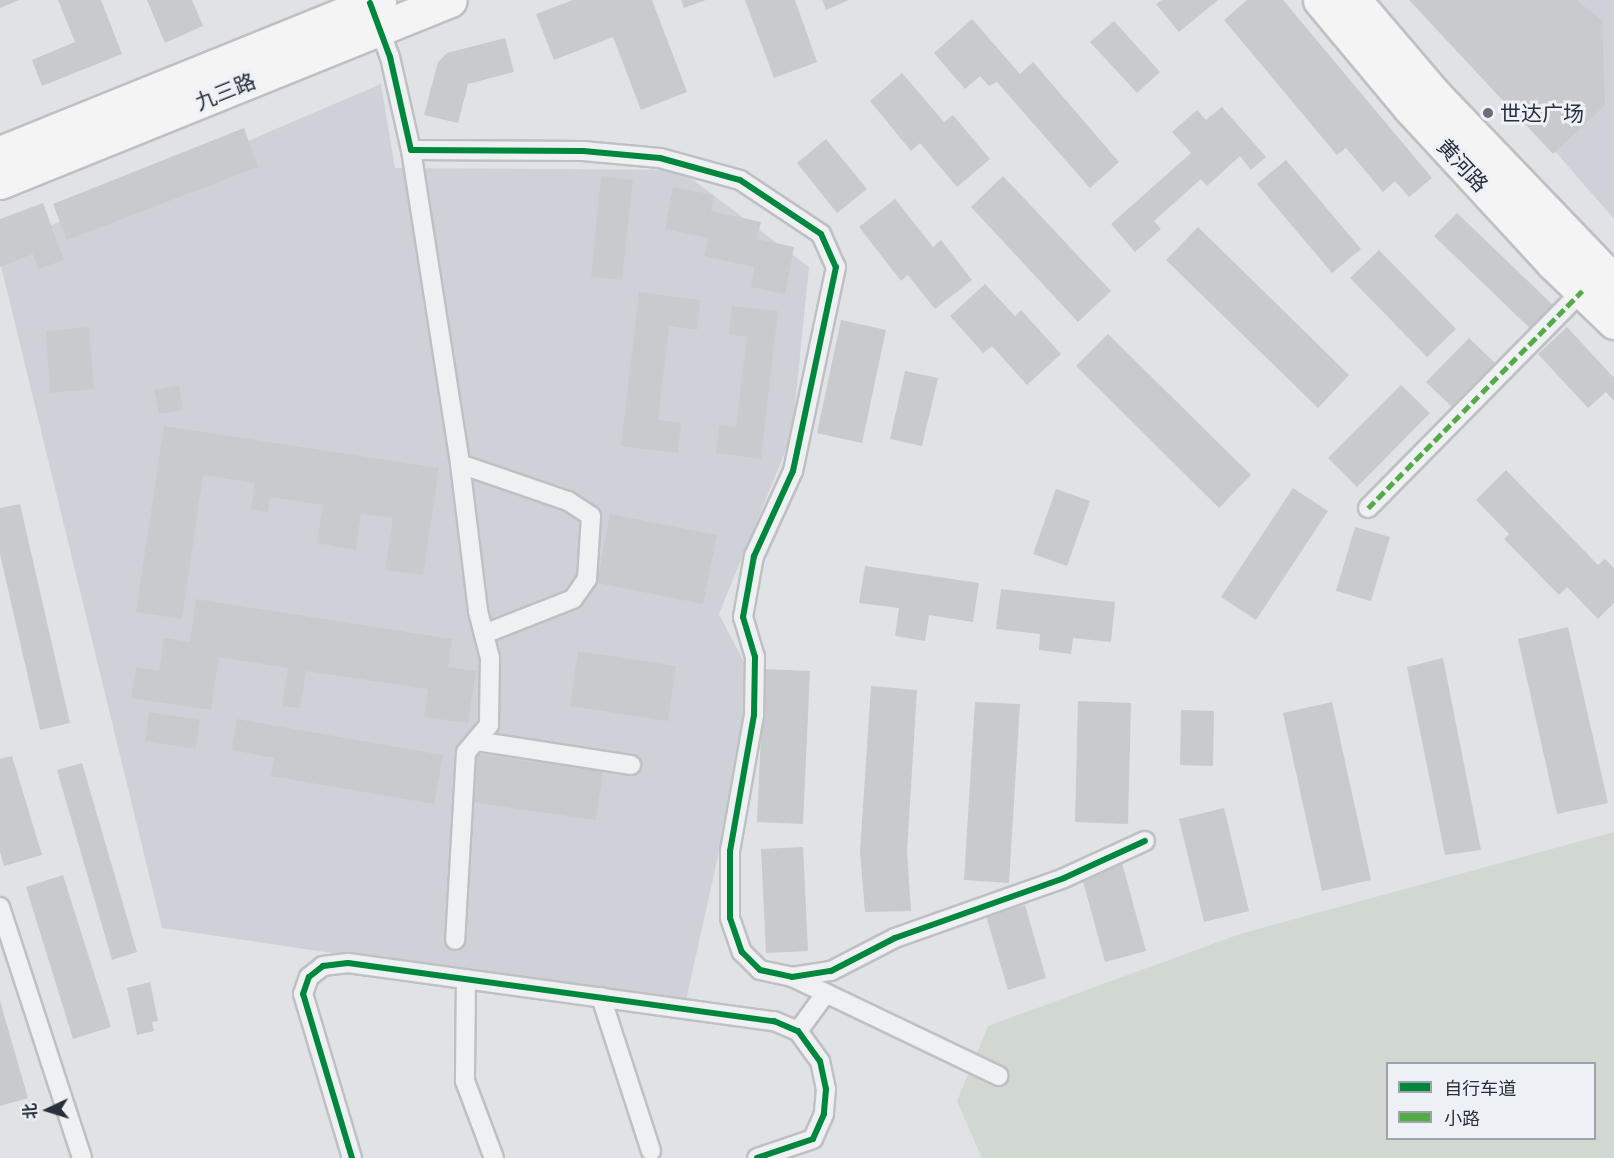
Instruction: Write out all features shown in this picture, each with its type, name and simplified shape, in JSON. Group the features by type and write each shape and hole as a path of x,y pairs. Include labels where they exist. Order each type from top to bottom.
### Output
{"highway":[{"name":"九三路","path":"0,153 339,20 376,11 450,0"},
{"name":"黄河路","path":"1320,0 1410,108 1603,276"},
{"name":"黄河路","path":"1354,0 1434,94 1603,276 1614,322"},
{"name":"九三路","path":"0,182 339,20"}],"street":[{"path":"376,11 390,57 411,150 484,634 490,658 489,725 466,752 455,940"},
{"path":"411,150 582,151 660,158 740,180 821,234 836,267 793,471 754,556 743,617 754,657 754,715 730,852 730,918 742,952 760,970 792,977 999,1076"},
{"path":"1368,508 1603,276"},
{"path":"460,464 568,501 591,516 587,579 573,599 484,634"},
{"path":"476,741 631,765"},
{"path":"792,977 831,971 895,938 1064,878 1145,841"},
{"path":"0,907 82,1158"},
{"path":"352,1158 303,994 309,977 323,966 348,963 774,1021 798,1031 820,1061 826,1089 824,1114 813,1139 757,1158"},
{"path":"466,979 465,1081 494,1158"},
{"path":"798,1031 826,993"},
{"path":"601,997 651,1151"}],"shaded area":[{"path":"1423,0 1614,0 1614,219"},
{"path":"381,84 395,168 680,170 809,267 792,435 719,614 756,685 685,1005 162,928 0,262 0,247"},
{"path":"1614,832 1614,1158 982,1158 957,1101 988,1026 1240,934"}],"building":[{"path":"0,0 19,0 0,8"},
{"path":"58,0 101,0 122,54 42,86 32,60 75,42"},
{"path":"147,0 192,0 203,26 165,43"},
{"path":"573,0 652,0 687,92 641,110 613,37 554,60 536,14"},
{"path":"681,0 706,0 684,8"},
{"path":"745,0 795,0 817,62 774,78"},
{"path":"822,0 849,0 826,10"},
{"path":"1162,0 1218,0 1179,32 1156,4"},
{"path":"1247,0 1283,0 1432,178 1409,197 1395,181 1383,192 1346,148 1337,155 1224,20"},
{"path":"1409,0 1576,0 1602,20 1605,105 1553,154"},
{"path":"972,19 1020,74 1033,62 1119,162 1090,188 997,82 989,86 980,76 965,89 934,53"},
{"path":"1114,21 1160,72 1137,93 1090,42"},
{"path":"505,38 514,72 468,84 458,123 424,115 438,62 447,53"},
{"path":"902,73 944,122 953,115 990,159 957,187 920,143 911,151 870,101"},
{"path":"1222,107 1266,157 1251,170 1240,156 1207,186 1201,179 1154,221 1161,229 1135,252 1111,224 1191,153 1172,132 1197,110 1206,120"},
{"path":"244,128 258,167 67,240 53,204"},
{"path":"826,139 867,189 837,213 797,163"},
{"path":"1286,160 1361,249 1332,273 1257,184"},
{"path":"601,176 633,180 622,280 591,277"},
{"path":"1003,176 1111,291 1078,322 971,207"},
{"path":"673,187 714,195 711,211 761,222 757,239 794,247 785,294 751,287 754,267 704,256 708,238 665,229"},
{"path":"895,199 933,247 941,240 972,280 935,309 908,275 901,281 859,227"},
{"path":"43,203 64,260 38,269 33,254 0,267 0,219"},
{"path":"1457,213 1558,310 1536,334 1434,236"},
{"path":"1198,227 1349,375 1318,408 1166,260"},
{"path":"1379,250 1456,329 1427,357 1350,278"},
{"path":"985,284 1015,316 1021,310 1061,354 1027,385 992,346 983,353 950,316"},
{"path":"639,292 700,300 697,330 669,326 658,420 681,423 678,453 621,446"},
{"path":"732,306 778,311 761,459 716,453 719,425 736,427 747,337 729,335"},
{"path":"841,320 886,330 862,443 817,433"},
{"path":"89,327 94,389 50,393 46,331"},
{"path":"1567,327 1614,378 1614,401 1606,392 1588,408 1538,354"},
{"path":"1108,334 1251,475 1219,508 1076,366"},
{"path":"1469,338 1498,366 1455,410 1426,382"},
{"path":"905,371 938,378 922,446 890,439"},
{"path":"179,385 183,410 159,414 154,390"},
{"path":"1401,385 1430,413 1357,487 1328,458"},
{"path":"164,426 439,468 423,575 385,570 393,518 361,514 356,550 317,543 323,505 270,497 268,512 251,509 255,483 203,475 182,619 136,612"},
{"path":"1506,470 1598,565 1605,559 1614,568 1614,603 1598,619 1567,587 1559,595 1504,539 1509,534 1476,500"},
{"path":"1293,488 1328,511 1256,620 1221,597"},
{"path":"1056,489 1090,501 1067,566 1033,554"},
{"path":"20,504 70,723 40,730 0,554 0,508"},
{"path":"610,514 717,535 703,604 597,583"},
{"path":"1355,527 1390,537 1371,601 1336,591"},
{"path":"865,566 979,583 973,622 929,615 925,641 895,636 899,608 859,603"},
{"path":"1001,589 1115,602 1111,642 1073,638 1071,654 1039,650 1040,634 996,629"},
{"path":"196,599 452,639 448,667 476,671 468,723 424,717 428,689 306,671 300,708 282,706 288,668 219,657 211,710 131,698 136,667 159,671 164,638 190,642"},
{"path":"1568,627 1608,803 1557,814 1518,639"},
{"path":"578,651 676,666 668,721 570,706"},
{"path":"1443,658 1481,850 1445,855 1407,667"},
{"path":"764,669 810,671 803,824 757,822"},
{"path":"871,686 917,690 907,851 911,911 865,912 860,852"},
{"path":"1078,701 1131,703 1128,824 1075,822"},
{"path":"975,702 1020,704 1009,883 964,880"},
{"path":"1332,702 1371,880 1322,891 1283,713"},
{"path":"1181,710 1214,711 1213,766 1180,765"},
{"path":"149,712 200,720 196,749 145,741"},
{"path":"237,719 443,755 434,804 271,776 274,758 232,750"},
{"path":"477,754 603,772 596,820 470,802"},
{"path":"12,756 42,855 4,866 0,852 0,759"},
{"path":"82,763 137,952 112,960 57,770"},
{"path":"1224,808 1249,911 1204,922 1179,819"},
{"path":"803,847 808,951 766,953 761,849"},
{"path":"1122,863 1146,951 1105,962 1081,874"},
{"path":"63,875 111,1027 73,1039 26,887"},
{"path":"1025,905 1046,978 1008,990 986,916"},
{"path":"150,982 158,1021 152,1022 154,1031 137,1035 127,988"},
{"path":"0,1001 28,1098 0,1106"}],"marked path":[{"path":"1368,508 1582,291"}],"cycle path":[{"path":"370,3 390,57 411,150 583,151 660,158 740,180 821,234 836,267 793,471 754,556 743,617 755,657 754,715 730,851 730,918 742,952 760,970 792,977 831,971 895,938 1064,878 1145,841"},
{"path":"352,1158 303,994 309,977 323,966 348,963 774,1021 798,1031 820,1061 826,1089 824,1114 813,1139 757,1158"}],"place":[{"name":"世达广场","path":"1488,113"}]}
